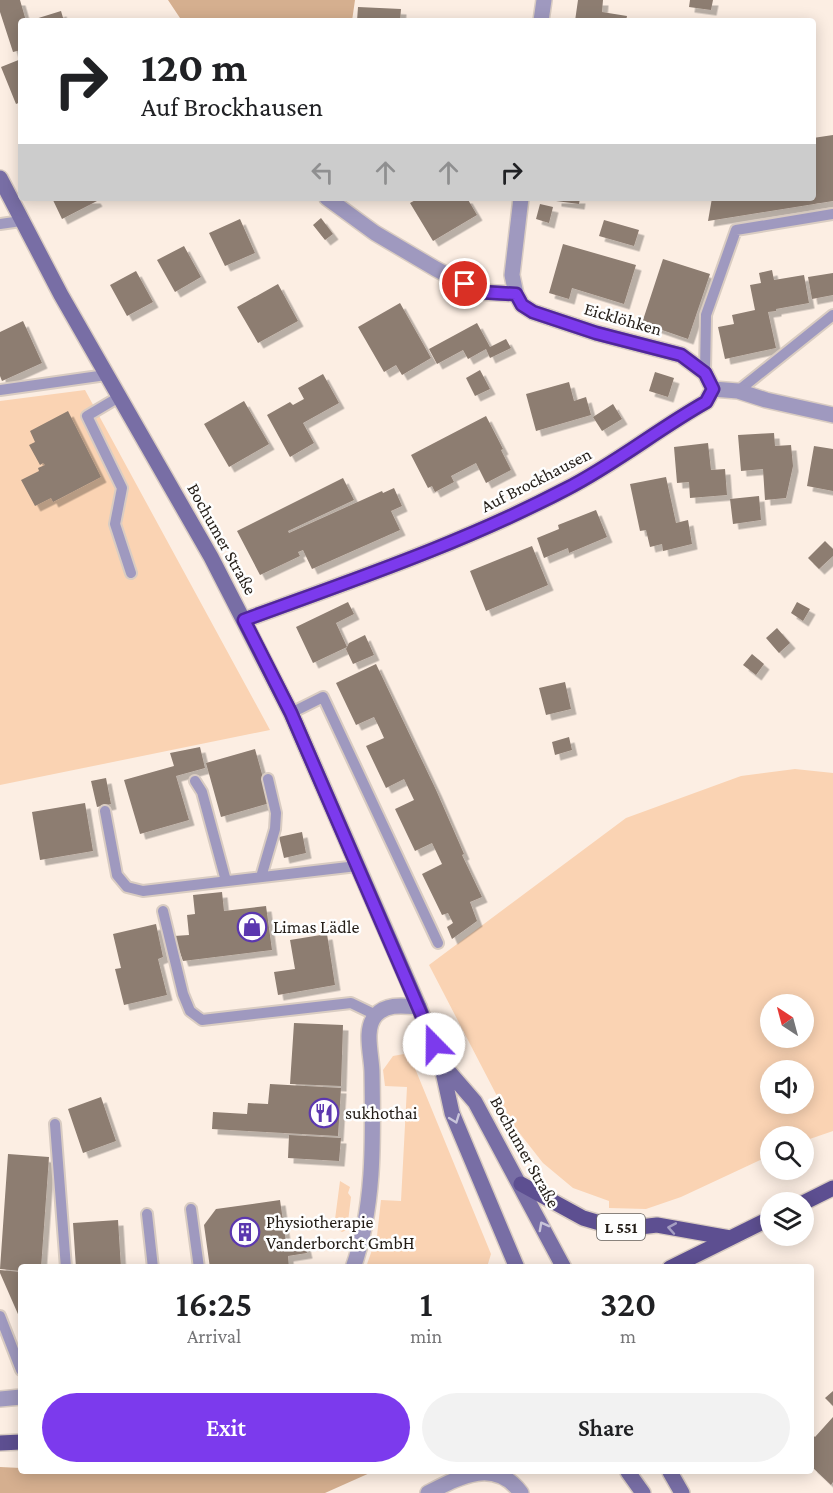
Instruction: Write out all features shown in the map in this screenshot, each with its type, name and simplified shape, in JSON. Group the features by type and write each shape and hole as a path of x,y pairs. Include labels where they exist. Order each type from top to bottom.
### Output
{"main road":[{"name":"Bochumer Straße","path":"0,178 21,221 106,375 187,514 291,713 419,1007 441,1063 452,1113 515,1264"},
{"name":"Bochumer Straße","path":"441,1063 475,1101 562,1264"},
{"name":"L 551","path":"521,1184 583,1218 610,1226 631,1228 657,1225 730,1238"},
{"path":"814,1198 833,1188"},
{"path":"679,1264 760,1223"},
{"path":"0,1443 18,1442"},
{"path":"629,1474 643,1493"},
{"path":"671,1474 682,1493"}],"street":[{"path":"542,18 544,0"},
{"path":"331,201 375,233 444,274 480,292 516,294 512,275 521,201"},
{"name":"Eicklöhken","path":"516,294 522,305 533,312 596,333 681,355 705,373 713,389"},
{"path":"713,389 738,391 765,400 833,415"},
{"name":"Auf Brockhausen","path":"244,620 422,554 510,517 568,488 624,455 706,402 713,389"},
{"path":"354,1264 368,1206 373,1133 369,1030 376,1015 392,1005 419,1007"},
{"path":"0,1399 18,1397"},
{"path":"428,1493 460,1476 470,1474"},
{"path":"491,1474 504,1478 515,1485 521,1493"}],"lane":[{"path":"705,373 706,315 736,230 833,214"},
{"path":"0,224 21,221"},
{"path":"738,391 833,315"},
{"path":"0,390 106,375"},
{"path":"119,398 87,416 122,488 115,524 131,573"},
{"path":"291,713 322,697 438,944"},
{"path":"261,877 275,829 276,813 268,779"},
{"path":"195,781 202,792 226,881"},
{"path":"105,811 117,875 127,887 143,891 357,866"},
{"path":"163,911 183,994 190,1011 201,1020 351,1003 376,1015"},
{"path":"55,1124 66,1264"},
{"path":"190,1209 198,1264"},
{"path":"147,1214 153,1264"},
{"path":"0,1316 18,1362"}],"shaded area":[{"path":"168,0 355,0 352,18 180,18"},
{"path":"85,390 270,730 0,785 0,401"},
{"path":"795,769 833,773 833,1131 814,1138 814,1126 760,1126 760,1160 681,1197 646,1209 609,1208 609,1201 573,1188 543,1163 510,1121 429,965 626,818 741,776"},
{"path":"404,1054 412,1061 491,1254 488,1264 367,1264 377,1236 381,1200 401,1201 407,1087 385,1086 383,1070 393,1056"},
{"path":"340,1181 350,1187 348,1193 351,1197 347,1230 342,1232 334,1227"},
{"path":"0,1467 18,1468 18,1474 368,1474 325,1493 0,1493"}],"building":[{"path":"0,0 20,0 25,18 18,18 18,51 13,52 0,12"},
{"path":"578,0 603,0 602,12 627,16 627,18 575,18"},
{"path":"690,0 713,0 711,10 689,7"},
{"path":"358,7 401,9 400,18 357,18"},
{"path":"61,11 63,18 38,18"},
{"path":"18,60 18,103 16,104 1,67"},
{"path":"833,135 833,201 708,221 711,201 816,201 816,138"},
{"path":"53,201 97,201 62,219"},
{"path":"414,201 469,201 477,215 433,241 410,203"},
{"path":"556,201 580,201 579,204"},
{"path":"540,204 553,207 549,223 536,219"},
{"path":"321,218 333,234 325,240 313,225"},
{"path":"240,219 255,253 225,266 209,233"},
{"path":"604,220 639,230 634,246 599,236"},
{"path":"563,244 636,265 624,304 572,288 569,299 549,293"},
{"path":"184,246 201,277 175,292 157,260"},
{"path":"663,259 710,274 688,339 642,323"},
{"path":"772,270 774,280 804,275 809,303 768,312 776,348 725,359 718,327 734,324 732,315 755,310 750,285 761,283 759,273"},
{"path":"136,271 153,302 127,316 110,285"},
{"path":"833,273 833,295 812,299 808,277"},
{"path":"278,284 298,321 258,343 237,307"},
{"path":"400,303 431,358 402,375 396,365 384,372 358,327"},
{"path":"23,321 42,363 2,381 0,332"},
{"path":"477,323 490,347 506,339 511,348 490,358 486,349 468,359 463,350 437,364 429,349"},
{"path":"480,370 490,389 475,396 466,378"},
{"path":"655,372 674,378 668,397 649,391"},
{"path":"323,374 339,403 303,423 314,443 290,457 267,415 290,402 293,405 304,399 298,388"},
{"path":"569,382 574,401 586,397 591,415 536,431 526,394"},
{"path":"244,401 269,444 229,467 204,424"},
{"path":"613,404 622,419 602,431 593,417"},
{"path":"68,411 101,477 53,502 51,498 35,506 21,480 39,471 38,468 45,465 43,463 40,465 29,445 35,442 30,431"},
{"path":"486,416 511,470 486,483 476,463 451,476 454,482 435,492 432,486 428,488 411,455"},
{"path":"774,433 775,446 791,445 793,466 786,498 765,500 763,469 741,471 738,435"},
{"path":"708,443 711,470 725,469 727,495 690,498 689,482 677,483 674,447"},
{"path":"814,446 833,449 833,491 807,486"},
{"path":"666,477 676,523 688,520 692,544 663,551 662,544 650,547 646,530 640,531 630,484"},
{"path":"343,478 354,500 288,531 289,533 382,491 383,493 394,488 402,506 391,511 400,530 312,569 303,550 298,552 300,556 260,575 237,531"},
{"path":"759,496 761,520 733,524 730,499"},
{"path":"596,510 607,537 569,553 568,548 544,558 537,538 559,529 558,525"},
{"path":"825,541 833,549 833,556 819,569 808,558"},
{"path":"532,546 548,585 486,611 470,571"},
{"path":"348,602 354,614 336,623 347,647 313,663 296,627"},
{"path":"797,602 810,609 803,621 791,613"},
{"path":"777,628 790,643 779,653 766,638"},
{"path":"365,635 374,655 353,664 346,649 349,643"},
{"path":"752,654 764,664 756,675 743,665"},
{"path":"376,664 436,790 482,897 470,902 477,921 452,939 447,927 453,923 448,913 442,915 422,874 442,864 432,843 415,851 395,809 414,800 404,779 386,788 366,746 384,738 379,727 374,717 356,725 336,683"},
{"path":"565,682 571,709 546,715 539,688"},
{"path":"569,737 572,750 555,755 552,742"},
{"path":"200,747 205,768 176,776 189,820 140,834 124,780 174,766 170,753"},
{"path":"255,749 270,803 221,817 206,763"},
{"path":"106,778 111,804 97,807 91,781"},
{"path":"85,803 93,851 40,860 32,812"},
{"path":"302,832 306,853 284,858 279,837"},
{"path":"222,892 224,911 266,906 272,950 183,961 174,936 189,935 187,915 195,914 193,895"},
{"path":"156,924 163,957 158,959 167,995 124,1005 115,969 121,968 113,934"},
{"path":"327,934 335,985 278,995 274,972 295,969 290,940"},
{"path":"294,1023 343,1025 341,1086 290,1084"},
{"path":"270,1084 341,1088 338,1136 212,1129 213,1112 247,1114 248,1103 268,1104"},
{"path":"101,1097 116,1141 83,1153 68,1109"},
{"path":"289,1135 341,1138 339,1161 288,1158"},
{"path":"8,1154 49,1157 41,1264 18,1264 18,1271 0,1269"},
{"name":"Physiotherapie Vanderborcht GmbH","path":"280,1200 286,1242 304,1240 307,1253 288,1256 289,1264 209,1264 204,1225 216,1209"},
{"path":"118,1220 121,1264 76,1264 73,1223"},
{"path":"0,1270 18,1272 18,1314"},
{"path":"833,1391 833,1406 825,1398"},
{"path":"833,1417 833,1482 831,1485 814,1469 815,1437"}],"place":[{"name":"Limas Lädle","path":"252,927"},
{"name":"sukhothai","path":"324,1113"},
{"name":"Physiotherapie Vanderborcht GmbH","path":"245,1232"}],"route":[{"path":"434,1044 291,713 244,620 422,554 510,517 568,488 624,455 706,402 713,389 705,373 681,355 596,333 533,312 522,305 516,294 480,292 465,284"}]}
